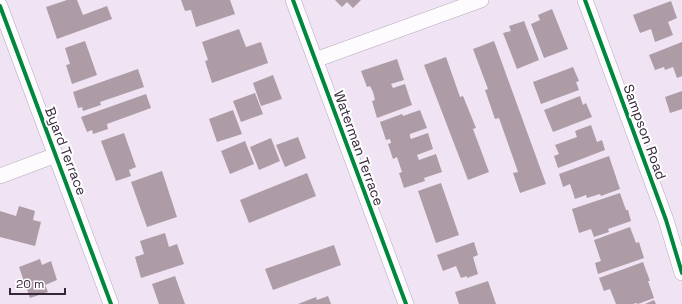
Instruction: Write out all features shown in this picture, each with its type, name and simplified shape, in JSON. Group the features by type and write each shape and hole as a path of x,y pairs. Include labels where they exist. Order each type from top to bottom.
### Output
{"street":[{"name":"Waterman Terrace","path":"293,0 406,304"},
{"path":"315,60 481,0"},
{"name":"Sampson Road","path":"584,0 666,220 682,273"},
{"name":"Byard Terrace","path":"0,6 111,304"},
{"path":"0,176 56,155"}],"building":[{"path":"67,0 77,0 83,15 107,6 112,19 57,39 46,7"},
{"path":"181,0 230,0 235,14 196,27 191,10 185,11"},
{"path":"335,0 361,0 353,8 347,2 342,7"},
{"path":"671,1 677,18 668,22 673,35 655,42 651,29 640,33 633,15"},
{"path":"552,9 568,49 544,58 531,24 540,20 538,15"},
{"path":"524,21 539,60 517,69 503,33 511,31 509,26"},
{"path":"239,29 246,47 261,42 268,63 212,83 205,61 208,60 202,42"},
{"path":"85,41 97,75 72,84 66,65 70,64 65,48"},
{"path":"494,41 546,184 520,193 513,173 518,172 499,118 495,119 485,90 488,89 473,49"},
{"path":"682,42 682,76 677,78 673,67 665,70 664,67 655,70 649,55"},
{"path":"446,57 460,97 463,96 476,128 473,129 489,172 468,180 424,65"},
{"path":"397,59 404,80 391,84 393,88 405,84 412,105 377,118 372,101 375,100 373,92 370,86 367,87 361,71"},
{"path":"573,67 579,81 576,82 579,90 541,104 533,82"},
{"path":"138,69 144,87 100,102 101,105 83,111 82,107 78,108 73,92"},
{"path":"273,75 282,99 261,106 253,83"},
{"path":"682,91 682,109 670,113 665,97"},
{"path":"255,93 263,114 241,122 233,101"},
{"path":"146,94 151,108 107,124 108,129 93,134 92,130 87,132 81,117"},
{"path":"580,96 583,105 586,103 592,117 553,132 544,110"},
{"path":"233,110 242,134 217,142 209,119"},
{"path":"420,110 427,128 410,134 410,137 411,139 428,133 433,149 417,155 419,160 436,154 442,172 424,178 425,181 404,188 399,173 402,172 397,157 393,159 388,144 391,143 390,139 386,140 380,122 402,114 403,116"},
{"path":"591,125 597,142 602,140 605,150 558,168 554,156 559,154 555,145 577,137 575,131"},
{"path":"124,133 136,167 129,170 131,176 116,181 101,141"},
{"path":"298,137 306,158 285,167 276,145"},
{"path":"271,138 280,161 259,170 250,147"},
{"path":"245,141 254,164 230,174 221,151"},
{"path":"609,156 620,189 601,196 600,194 587,198 586,195 575,199 570,184 563,187 559,174"},
{"path":"162,171 177,217 147,227 131,182"},
{"path":"307,173 316,196 249,223 240,200"},
{"path":"441,183 459,235 436,243 418,191"},
{"path":"620,193 626,210 628,210 631,221 608,229 609,232 594,237 591,229 579,233 572,209"},
{"path":"19,206 35,211 33,220 41,222 35,246 0,237 0,211 16,216"},
{"path":"630,227 636,243 639,242 644,258 598,274 595,263 601,261 594,240"},
{"path":"165,233 169,247 177,244 184,264 141,278 135,257 144,254 140,241"},
{"path":"474,242 478,255 473,257 478,274 467,278 467,276 461,278 456,266 443,271 437,255"},
{"path":"334,245 341,265 273,290 265,269"},
{"path":"40,259 42,265 51,261 57,280 45,285 48,292 30,298 19,267"},
{"path":"643,262 654,298 638,304 616,304 610,289 604,291 599,278"},
{"path":"175,276 185,304 159,304 152,284"},
{"path":"488,281 496,304 459,304 455,292"},
{"path":"328,296 331,304 298,304 316,297 317,300"},
{"path":"654,300 656,304 645,304"}],"cycle path":[{"path":"293,0 406,304"},
{"path":"585,0 666,220 682,273"},
{"path":"0,6 111,304"}]}
